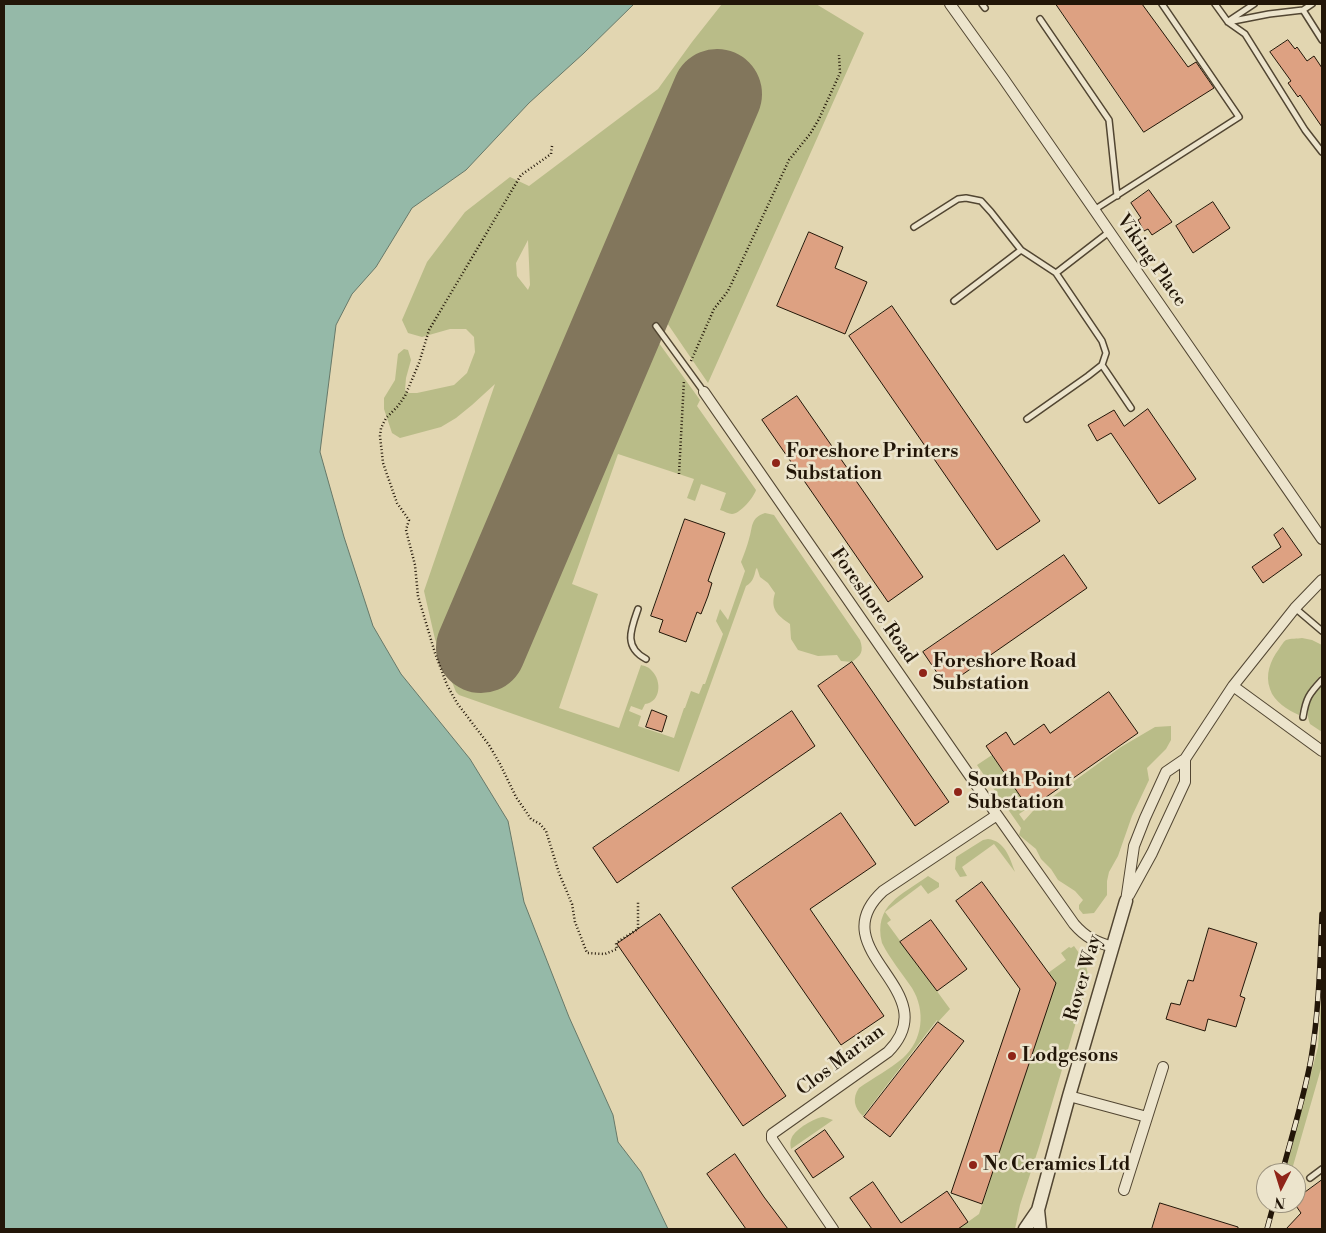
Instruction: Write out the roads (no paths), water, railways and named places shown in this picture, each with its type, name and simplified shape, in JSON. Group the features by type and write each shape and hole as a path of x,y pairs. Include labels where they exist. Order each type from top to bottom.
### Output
{"street":[{"name":"Viking Place","path":"950,4 1322,539"},
{"name":"Foreshore Road","path":"704,392 1074,924 1092,940 1113,947"},
{"path":"1126,901 1134,846 1166,772 1185,759 1233,686 1295,608 1322,580"},
{"path":"1233,686 1322,751"},
{"path":"1126,901 1152,853 1185,782 1185,759"},
{"name":"Clos Marian","path":"833,1229 772,1139 772,1134 888,1052 900,1039 905,1014 902,999 872,954 866,938 865,921 870,905 883,891 997,815"},
{"name":"Rover Way","path":"1025,1229 1038,1210 1126,901"},
{"path":"1124,1190 1163,1067"},
{"path":"1069,1096 1147,1116"},
{"name":"Rover Way","path":"1038,1210 1040,1229"}],"lane":[{"path":"1094,210 1239,117 1162,4"},
{"path":"1216,4 1228,22 1245,34 1305,130 1322,152"},
{"path":"1228,22 1254,4"},
{"path":"1228,22 1303,10 1312,4"},
{"path":"1303,10 1322,40"},
{"path":"1040,20 1109,120 1117,196"},
{"path":"914,227 958,199 966,198 980,202 991,212 1021,250 1056,273 1102,341 1106,353 1102,365 1027,419"},
{"path":"1056,273 1109,232"},
{"path":"954,301 1021,250"},
{"path":"656,326 704,392"},
{"path":"1102,365 1130,408"},
{"path":"1295,608 1322,631"},
{"path":"638,609 630,634 631,641 639,656 646,659"},
{"path":"1303,718 1306,702 1322,680"},
{"path":"1310,1178 1322,1169"}],"railway":[{"path":"1285,1163 1301,1102 1314,1041 1322,914"},
{"path":"1267,1229 1271,1213"}],"place":[{"name":"Foreshore Printers Substation","path":"776,463"},
{"name":"Foreshore Road Substation","path":"923,673"},
{"name":"South Point Substation","path":"958,792"},
{"name":"Lodgesons","path":"1012,1056"},
{"name":"Nc Ceramics Ltd","path":"973,1165"}]}
